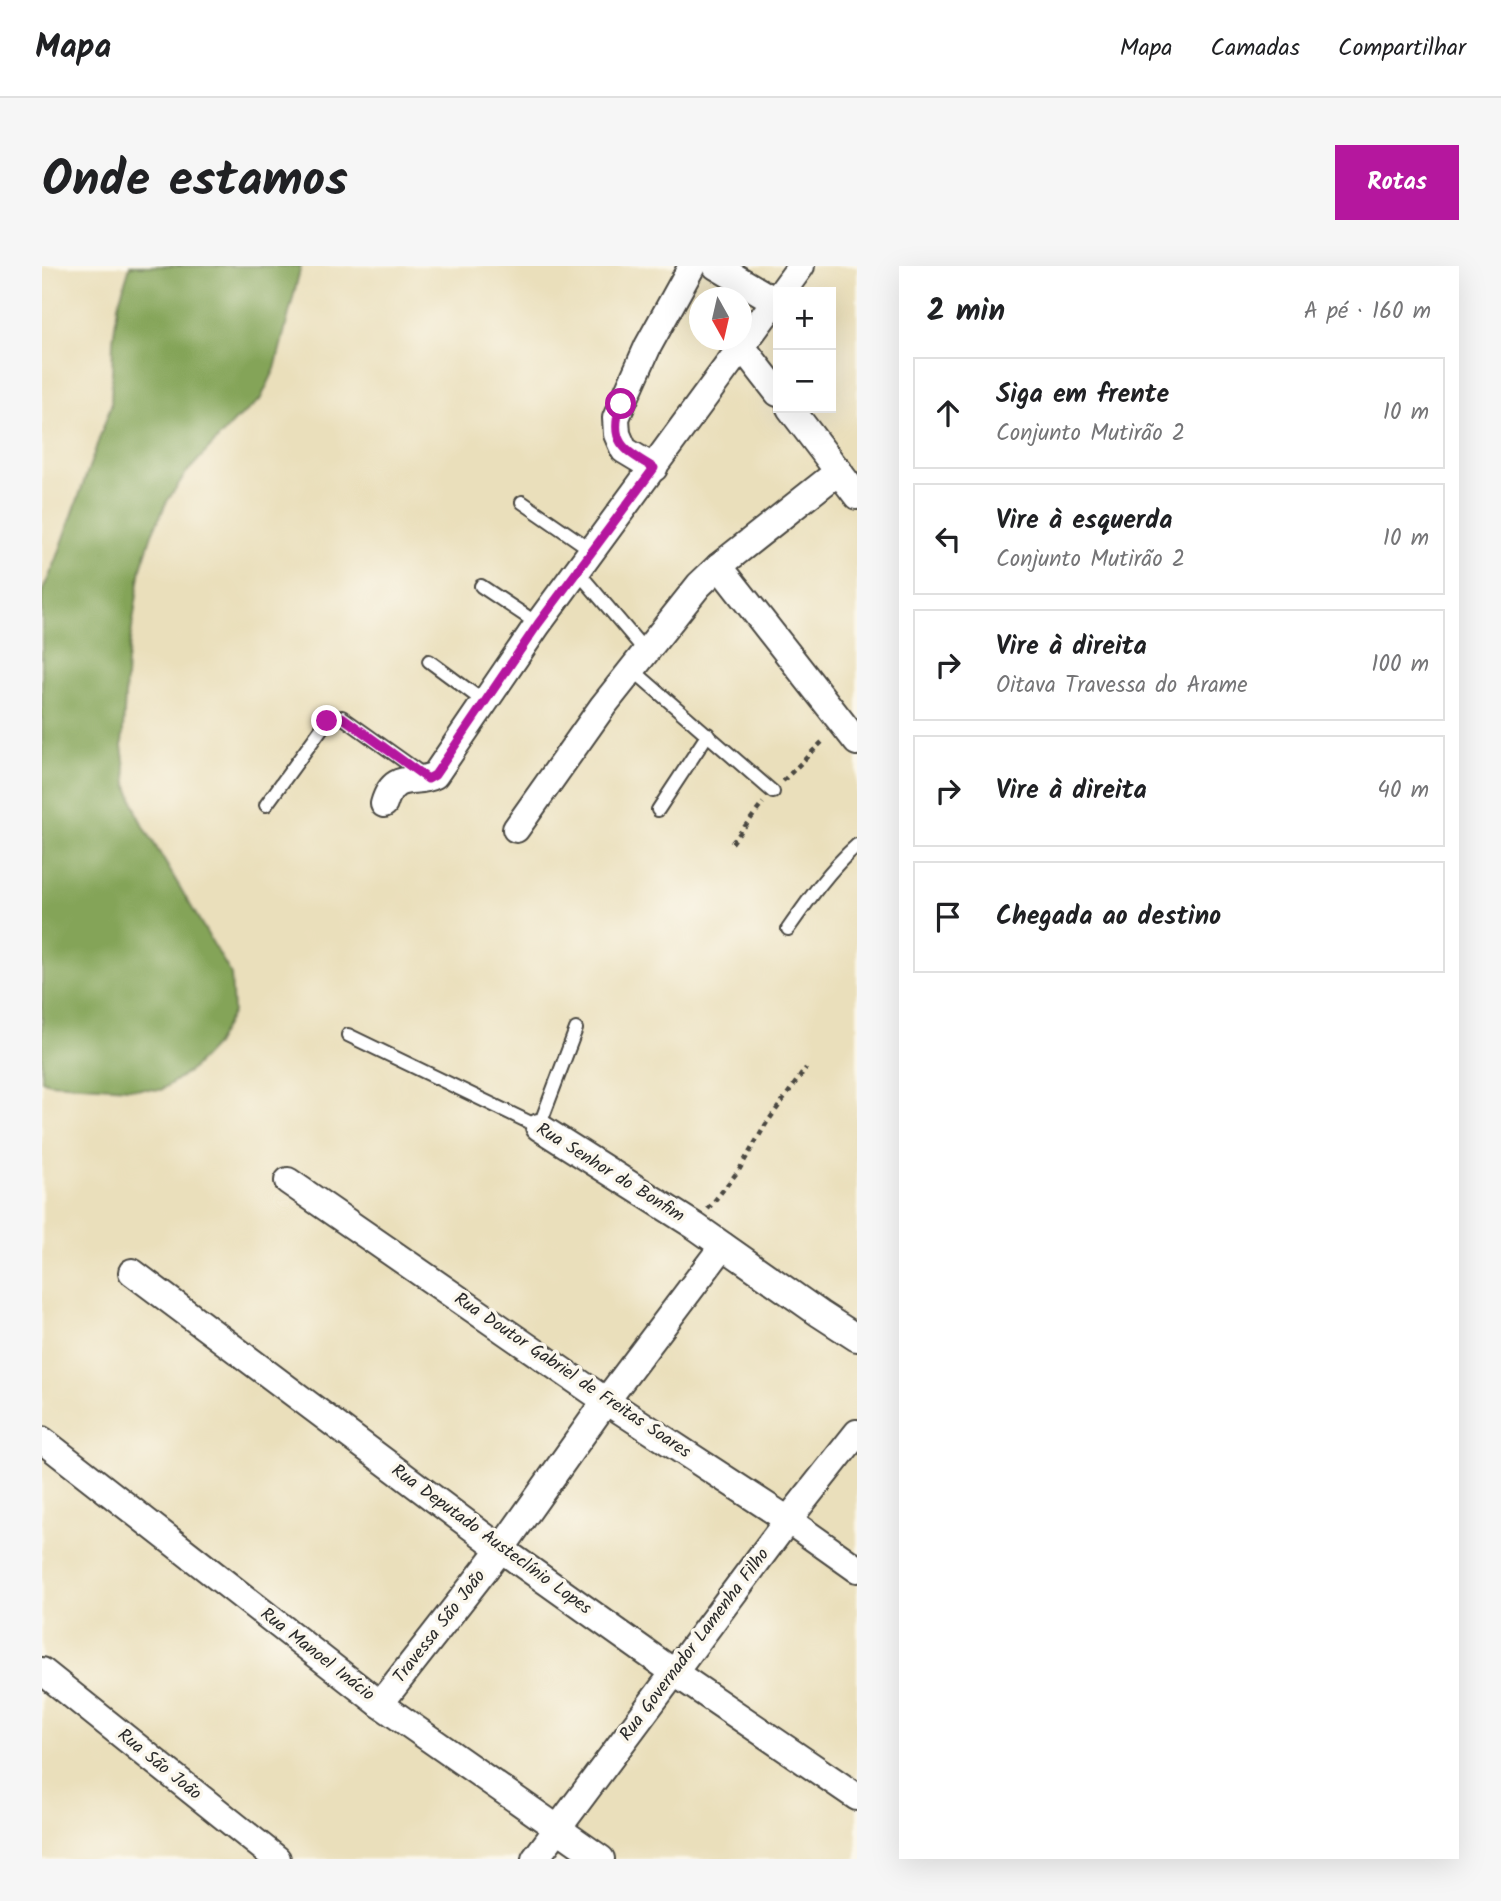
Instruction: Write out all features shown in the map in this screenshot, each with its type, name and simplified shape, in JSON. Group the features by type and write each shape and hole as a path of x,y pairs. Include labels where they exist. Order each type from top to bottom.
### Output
{"street":[{"path":"654,468 624,450 617,434 616,418 648,346 692,266"},
{"path":"716,266 773,294"},
{"path":"785,287 801,266"},
{"path":"752,335 773,304"},
{"path":"384,804 386,794 400,782 407,779 428,779 435,775 538,624 742,350"},
{"path":"745,350 773,387"},
{"path":"794,413 857,496"},
{"path":"516,829 603,706 699,585 719,566 839,471"},
{"path":"719,566 857,742"},
{"name":"Rua Senhor do Bonfim","path":"539,1127 695,1226 857,1338"},
{"name":"Rua Doutor Gabriel de Freitas Soares","path":"288,1181 606,1401 788,1520 857,1569"},
{"name":"Travessa São João","path":"380,1704 501,1549 606,1401 723,1246"},
{"name":"Rua Deputado Austeclínio Lopes","path":"132,1272 501,1549 674,1673 857,1797"},
{"name":"Rua Governador Lamenha Filho","path":"535,1859 788,1520 857,1433"},
{"name":"Rua Manoel Inácio","path":"42,1440 380,1704 601,1859"},
{"name":"Rua São João","path":"42,1671 277,1859"}],"lane":[{"path":"523,502 586,561 639,661 708,734 772,792"},
{"path":"481,586 538,624"},
{"path":"429,661 483,701"},
{"path":"266,805 327,721 342,717 428,779"},
{"path":"658,810 708,734"},
{"path":"788,929 835,867 857,845"},
{"path":"539,1127 576,1029"},
{"name":"Rua Senhor do Bonfim","path":"348,1035 539,1127"}],"path":[{"path":"695,1226 740,1170 766,1124 806,1068"}],"green space":[{"path":"130,266 301,266 275,369 260,400 234,422 186,473 166,503 141,568 127,662 122,746 127,783 139,818 231,974 233,1012 215,1045 191,1070 161,1090 49,1083 42,1080 42,592 56,561 111,405 113,340 118,305"}],"route":[{"path":"327,721 342,717 428,779 435,775 483,701 654,468 624,450 619,442 615,426 621,404"}]}
